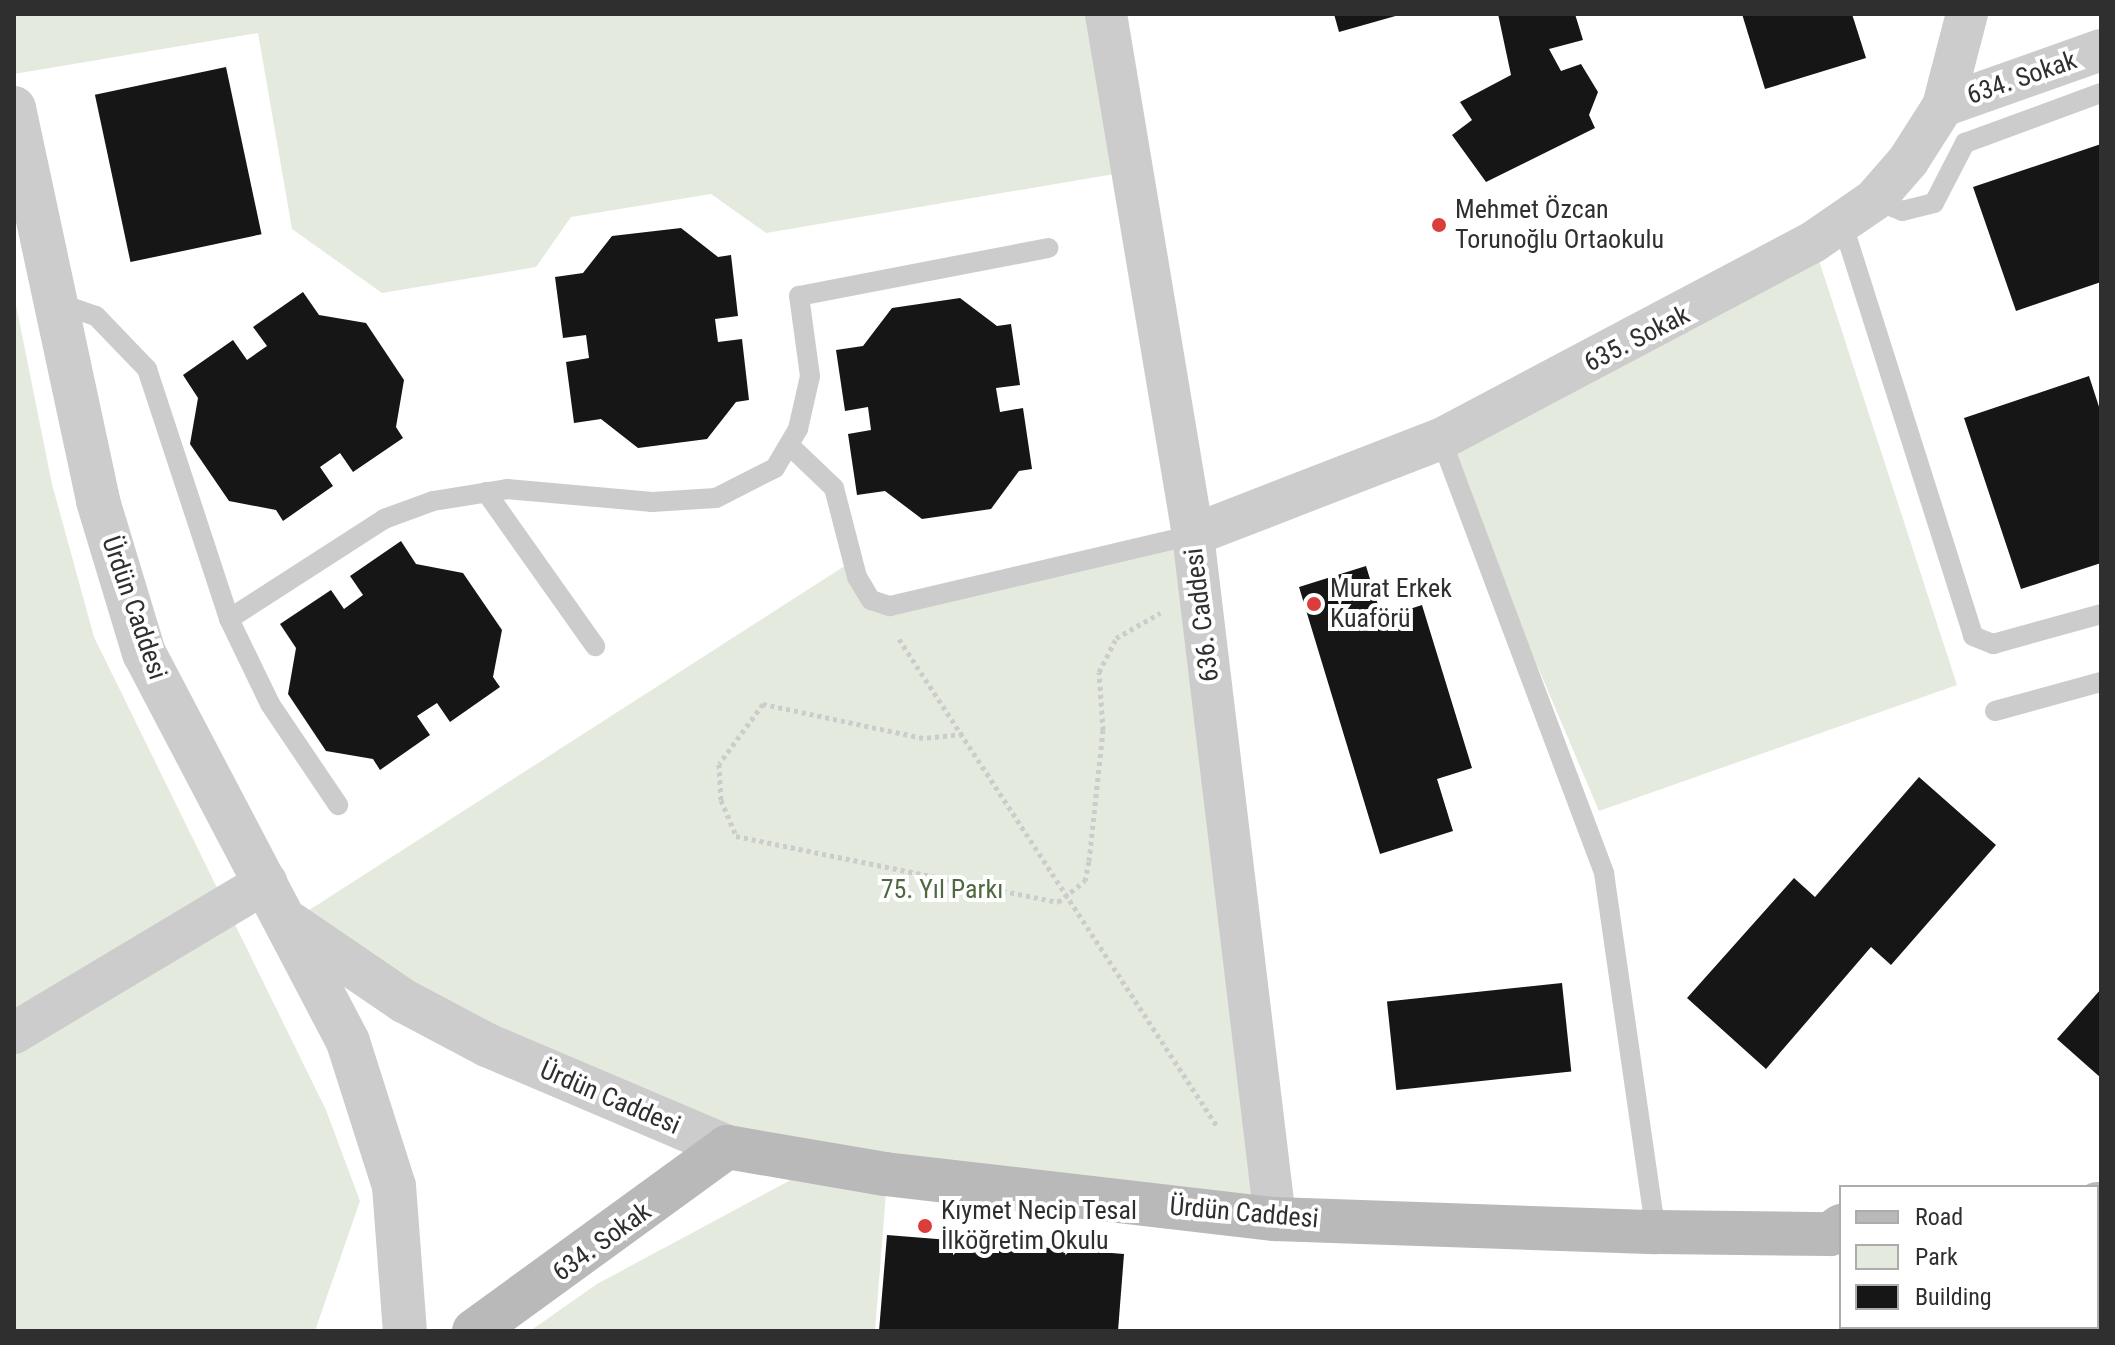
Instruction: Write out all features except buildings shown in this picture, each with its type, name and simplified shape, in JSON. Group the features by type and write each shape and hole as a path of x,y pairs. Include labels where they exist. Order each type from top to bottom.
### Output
{"main road":[{"name":"Ürdün Caddesi","path":"727,1147 885,1174 1275,1219 1656,1232 1837,1234"},
{"name":"634. Sokak","path":"474,1331 727,1147"}],"street":[{"name":"636. Caddesi","path":"1106,14 1193,535 1275,1219"},
{"name":"635. Sokak","path":"1193,535 1441,439 1753,280 1858,211 1943,106 1967,14"},
{"name":"634. Sokak","path":"1943,106 2101,50"},
{"name":"Ürdün Caddesi","path":"14,108 98,501 144,653 289,923 404,1001 487,1045 727,1147"},
{"path":"14,1033 266,882"},
{"path":"289,923 375,1116 394,1186 405,1331"}],"lane":[{"path":"2101,93 1965,143 1934,203 1902,211 1858,211 1973,636 1993,644 2101,614"},
{"path":"229,619 384,519 486,492 652,502 716,498 775,468 789,445 810,376 799,296 1048,248"},
{"path":"53,301 96,316 147,369 229,619 270,704 338,805"},
{"path":"1441,439 1604,873 1656,1232"},
{"path":"789,445 834,488 857,577 871,600 890,606 1193,535"},
{"path":"486,492 595,646"},
{"path":"1995,711 2101,682"}],"path":[{"path":"963,734 923,738 763,704 719,764 721,800 736,836 776,847 1039,902 1070,895 1085,881 1089,861 1103,730 1099,672 1106,655 1116,638 1199,591"},
{"path":"890,606 900,641 1070,895 1224,1138"}],"green space":[{"path":"14,14 1106,14 1132,171 766,233 711,194 571,217 536,267 382,293 292,229 258,33 14,74"},
{"path":"1813,242 1957,685 1599,811 1441,439"},
{"path":"14,295 52,484 94,637 326,1110 360,1201 315,1331 14,1331"},
{"name":"75. Yıl Parkı","path":"1193,535 1275,1219 727,1147 289,923 854,560 857,577 890,606"},
{"path":"798,1176 886,1193 875,1331 530,1331 597,1284"}],"place":[{"name":"Mehmet Özcan Torunoğlu Ortaokulu","path":"1439,225"},
{"name":"Murat Erkek Kuaförü","path":"1314,604"},
{"name":"Kıymet Necip Tesal İlköğretim Okulu","path":"925,1226"}]}
